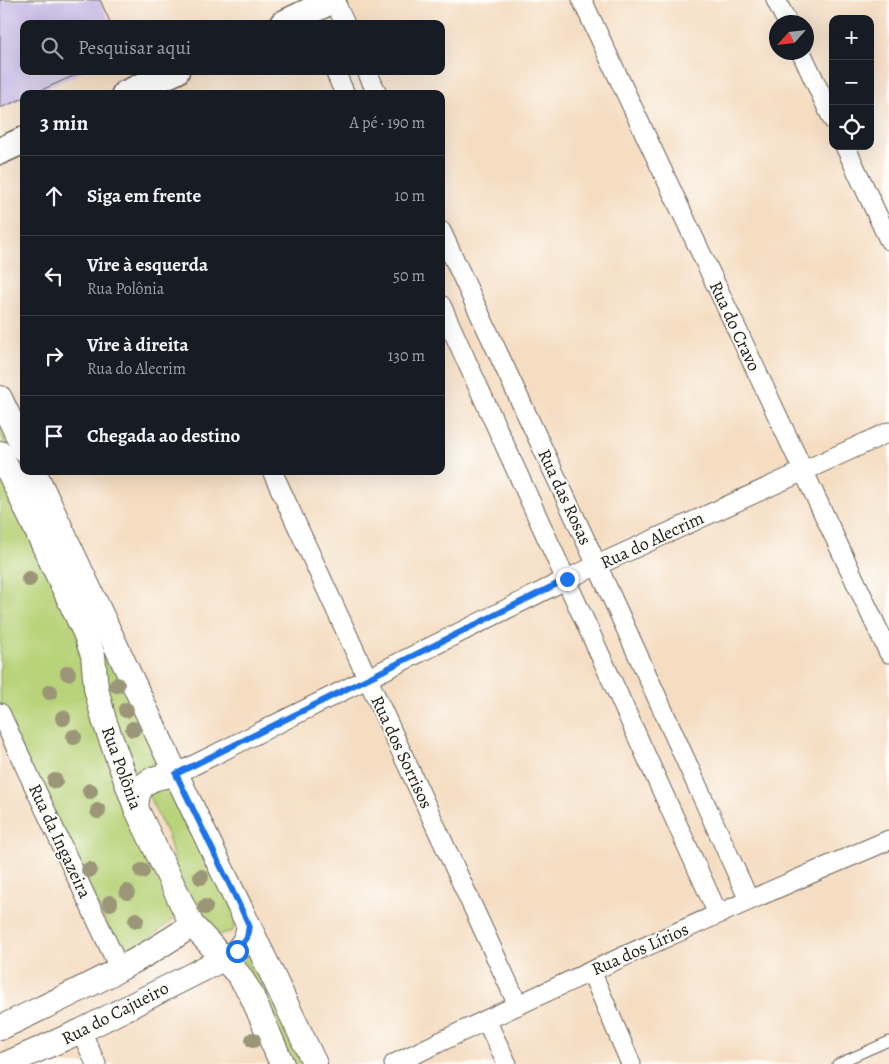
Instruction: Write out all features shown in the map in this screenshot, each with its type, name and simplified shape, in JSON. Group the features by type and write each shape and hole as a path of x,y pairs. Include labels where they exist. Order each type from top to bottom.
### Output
{"main road":[{"path":"310,18 334,0"},
{"path":"134,90 167,75"},
{"path":"0,151 20,142"}],"street":[{"path":"334,0 343,20"},
{"name":"Rua do Cravo","path":"582,0 889,653"},
{"path":"776,0 784,15"},
{"path":"805,60 829,112"},
{"path":"337,75 343,90"},
{"path":"369,75 376,90"},
{"path":"847,150 889,240"},
{"name":"Rua das Rosas","path":"445,240 596,565 748,900"},
{"name":"Rua das Rosas","path":"445,314 718,914"},
{"path":"0,398 20,440"},
{"name":"Rua do Alecrim","path":"176,774 596,565 889,432"},
{"name":"Rua Polônia","path":"0,454 93,655 96,688 104,720 136,808 192,926 238,974 250,992 282,1064"},
{"path":"36,475 315,1064"},
{"name":"Rua dos Sorrisos","path":"274,475 518,1005"},
{"name":"Rua da Ingazeira","path":"0,713 120,970"},
{"path":"136,808 139,791 145,784 160,777 176,774"},
{"name":"Rua dos Lírios","path":"394,1064 748,900 889,840"},
{"name":"Rua do Cajueiro","path":"6,1064 81,1031 237,951 247,938 249,925"},
{"name":"Rua do Cajueiro","path":"0,1028 120,970 192,926"},
{"path":"591,972 631,1064"},
{"path":"486,1020 507,1064"},
{"path":"81,1031 96,1064"}],"lane":[{"path":"837,1064 889,1041"}],"green space":[{"path":"0,408 20,451 20,474 19,471 0,433"},
{"path":"0,468 91,656 178,915 124,960 0,705"},
{"path":"20,475 26,475 161,766 129,777"},
{"path":"167,786 238,915 233,931 211,937 177,872 168,836 148,795"},
{"path":"248,943 305,1064 289,1064 246,963 237,958"}],"building":[{"path":"0,0 100,0 109,20 20,20 20,75 75,75 42,90 20,90 20,100 0,108"}],"route":[{"path":"237,951 247,938 249,925 176,774 567,579"}]}
